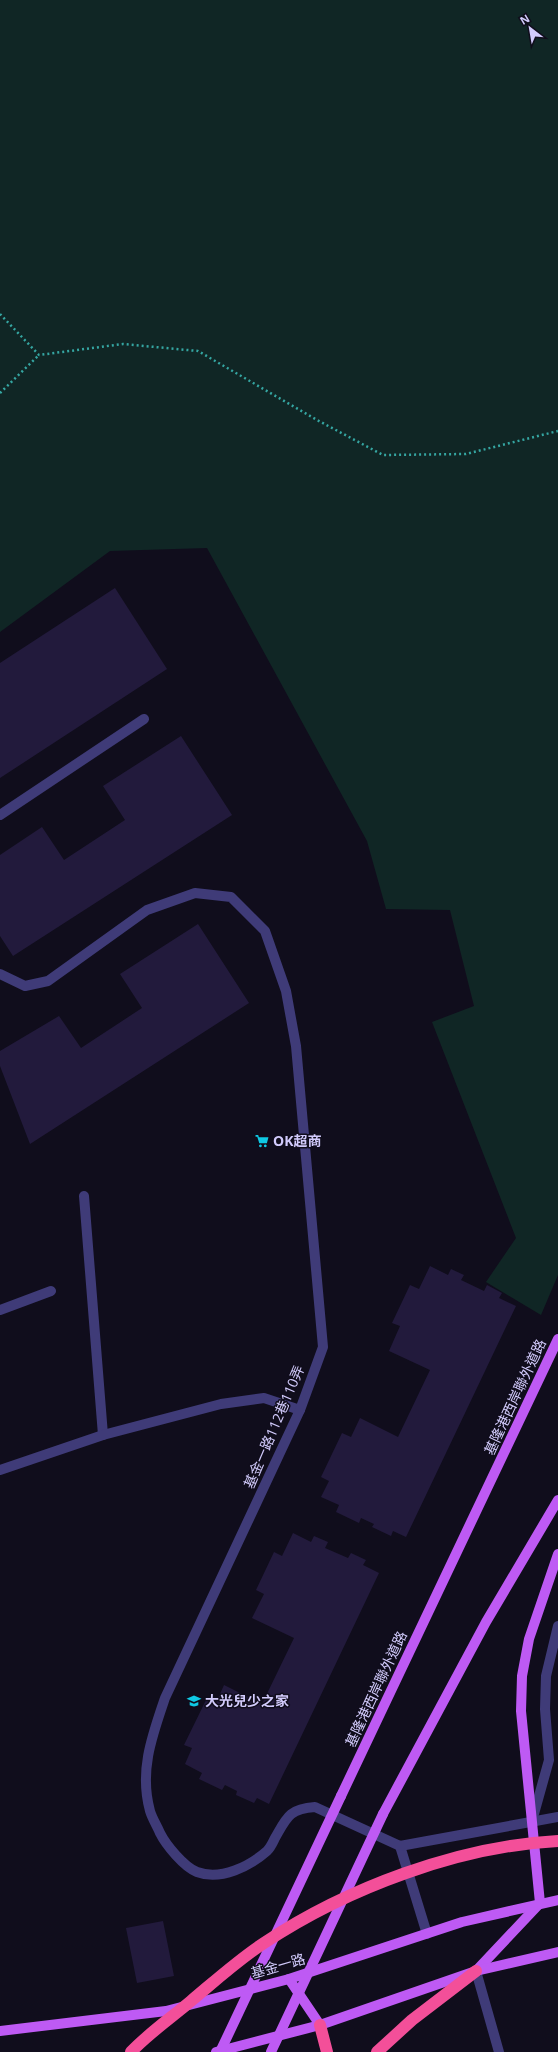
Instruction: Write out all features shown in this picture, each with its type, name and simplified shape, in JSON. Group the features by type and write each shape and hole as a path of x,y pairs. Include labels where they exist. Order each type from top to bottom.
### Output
{"highway":[{"path":"131,2052 233,1966 264,1943 312,1915 391,1879 436,1863 484,1851 535,1842 558,1841"},
{"path":"377,2052 412,2020 476,1971"},
{"path":"320,2025 326,2052"}],"main road":[{"name":"基隆港西岸聯外道路","path":"220,2052 558,1339"},
{"path":"271,2052 383,1814 486,1622 558,1500"},
{"path":"476,1971 540,1903 520,1711 522,1676 529,1639 558,1554"},
{"name":"基金一路","path":"0,2031 166,2011 289,1979 462,1922 558,1900"},
{"path":"216,2052 320,2025 476,1971 558,1952"},
{"path":"289,1979 320,2025"}],"street":[{"path":"0,815 144,719"},
{"name":"基金一路112巷110弄","path":"0,974 25,986 48,981 146,910 195,893 231,897 265,931 286,991 296,1046 323,1347 300,1410 165,1698 149,1745 145,1779 150,1811 163,1839 179,1858 197,1872 214,1874 233,1872 249,1863 268,1850 287,1816 300,1808 315,1807 400,1846"},
{"path":"84,1196 102,1435"},
{"path":"0,1310 51,1291"},
{"path":"0,1470 102,1435 221,1404 264,1398 300,1410"},
{"path":"532,1822 549,1760 545,1709 546,1676 558,1626"},
{"path":"427,1934 400,1846 558,1818"},
{"path":"476,1971 499,2052"}],"path":[{"path":"0,314 39,355"},
{"path":"0,393 39,355 123,344 198,351 317,420 383,455 466,454 558,431"}],"green space":[{"path":"0,0 558,0 558,1275 541,1315 486,1282 516,1238 432,1022 474,1006 450,910 386,909 367,841 207,548 110,551 0,632"}],"building":[{"path":"115,588 167,669 0,778 0,663"},
{"path":"181,736 232,815 13,956 0,936 0,855 42,827 64,860 125,820 103,786"},
{"path":"198,924 249,1003 30,1144 0,1066 0,1051 59,1016 81,1048 142,1008 120,974"},
{"path":"430,1266 448,1275 451,1269 464,1275 461,1280 484,1291 487,1285 502,1293 499,1298 516,1306 406,1537 393,1531 391,1536 372,1527 374,1524 361,1518 359,1523 336,1512 339,1505 321,1497 329,1481 321,1477 342,1433 351,1437 360,1418 398,1437 430,1370 389,1351 400,1326 392,1323 410,1285 419,1289"},
{"path":"293,1533 311,1542 314,1536 328,1542 325,1548 348,1558 351,1553 366,1560 363,1565 379,1573 269,1804 257,1798 254,1803 236,1795 237,1791 225,1785 222,1790 199,1779 202,1773 185,1764 192,1748 184,1745 206,1700 215,1705 224,1685 262,1704 294,1638 252,1618 264,1594 256,1590 274,1552 282,1556"},
{"path":"163,1921 174,1976 137,1983 126,1928"}],"place":[{"name":"OK超商","path":"262,1141"},
{"name":"大光兒少之家","path":"194,1701"}]}
